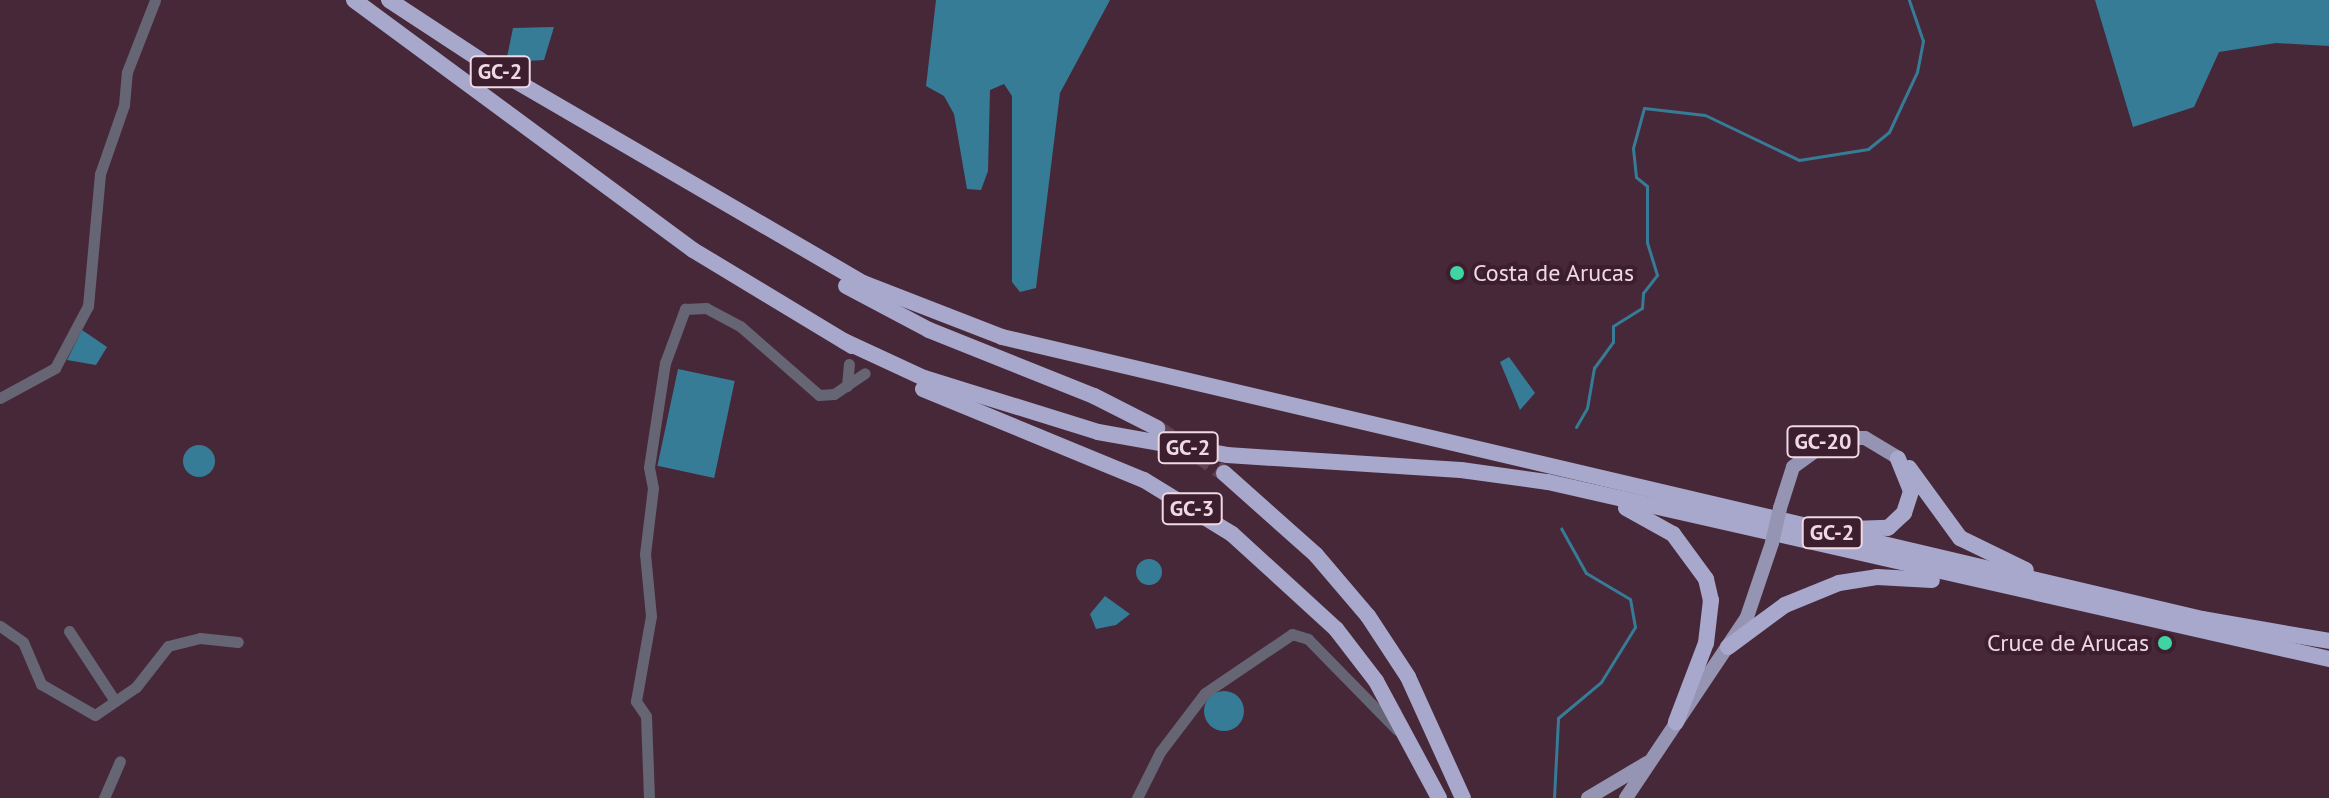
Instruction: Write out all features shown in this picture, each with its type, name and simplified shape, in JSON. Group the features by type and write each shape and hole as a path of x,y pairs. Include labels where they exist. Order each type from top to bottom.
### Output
{"highway":[{"name":"GC-2","path":"354,0 693,250 844,341 924,378 1098,432 1227,455 1461,470 1593,486 2329,641"},
{"name":"GC-2","path":"390,1 768,231 909,304 1002,337 2007,587 2329,659"},
{"path":"768,231 850,289 929,330 1094,396 1157,428"},
{"name":"GC-3","path":"844,341 912,384 1144,480 1232,534 1287,578 1344,640 1376,681 1439,798"},
{"path":"1593,486 1639,482 1875,531 1897,522 1909,504 1908,476 1898,458"},
{"path":"1898,458 1960,538 2064,586"},
{"name":"GC-3","path":"1224,473 1316,555 1368,616 1408,677 1463,798"},
{"path":"1593,486 1673,534 1706,579 1711,609 1706,643 1676,722"},
{"path":"1728,647 1785,605 1839,583 1908,576 2007,587"},
{"path":"1372,690 1397,730 1431,798"}],"main road":[{"name":"GC-20","path":"1626,798 1728,647 1762,584 1793,467 1825,441 1865,438 1898,458"},
{"path":"1588,798 1650,760"},
{"path":"1637,798 1640,778"}],"street":[{"path":"0,398 55,368 88,306 100,174 124,105 127,72 155,0"},
{"path":"649,798 646,716 636,701 651,616 645,554 653,488 649,467 677,325 685,309 706,308 765,345 819,395 846,387 865,373"},
{"path":"846,387 849,364"},
{"path":"0,626 23,642 41,684 59,698 95,715 153,670 168,646 200,638 238,642"},
{"path":"69,631 115,701"},
{"path":"1137,798 1160,752 1205,693 1292,634 1308,639 1355,693 1397,730"},
{"path":"1355,693 1365,696 1372,690"},
{"path":"104,798 120,761"}],"water":[{"path":"936,0 1110,0 1060,93 1036,288 1020,292 1012,282 1012,96 1004,84 990,90 988,171 981,190 967,189 954,114 944,96 926,86"},
{"path":"2095,0 2329,0 2329,46 2276,43 2219,52 2194,107 2133,127"},
{"path":"554,27 544,60 506,62 513,28"},
{"path":"82,330 107,347 96,365 67,360"},
{"path":"1509,357 1535,393 1520,410 1500,362"},
{"path":"678,369 735,381 714,478 657,466"},
{"path":"199,445 210,450 215,461 210,472 199,477 188,472 183,461 188,450"},
{"path":"1149,559 1159,562 1162,572 1159,582 1149,585 1139,582 1136,572 1139,562"},
{"path":"1105,596 1130,614 1116,625 1096,629 1090,614"},
{"path":"1224,691 1238,697 1244,711 1238,725 1224,731 1210,725 1204,711 1210,697"}],"waterway":[{"path":"1576,427 1587,408 1594,368 1613,342 1613,326 1642,308 1643,293 1657,275 1647,243 1647,186 1636,177 1633,148 1644,108 1705,115 1799,160 1868,149 1889,132 1917,72 1923,41 1909,0"},
{"path":"1554,798 1558,718 1601,682 1635,627 1630,599 1586,573 1561,528"}],"tunnel":[{"path":"1157,428 1224,473"}],"place":[{"name":"Costa de Arucas","path":"1457,273"},
{"name":"Cruce de Arucas","path":"2165,643"}]}
